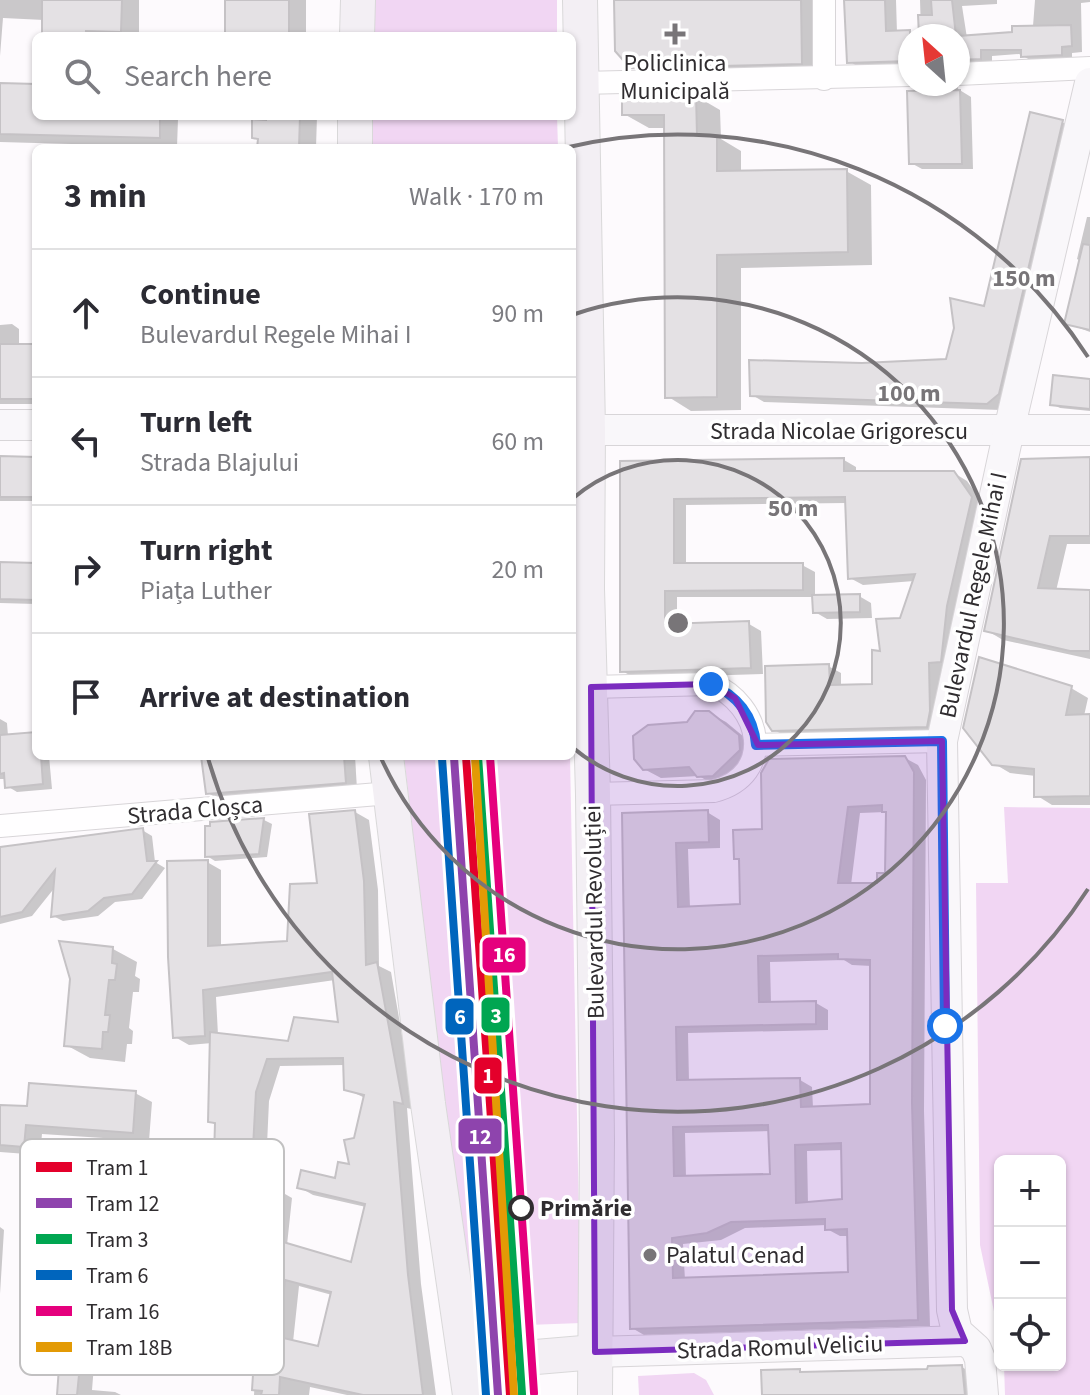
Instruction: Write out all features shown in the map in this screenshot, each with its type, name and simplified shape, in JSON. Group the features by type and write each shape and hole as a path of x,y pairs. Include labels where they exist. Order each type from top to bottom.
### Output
{"main road":[{"path":"357,32 358,0"},
{"name":"Bulevardul Revoluției","path":"580,0 580,430 591,687 597,1140 595,1395"},
{"name":"Bulevardul Regele Mihai I","path":"983,1395 980,1359 976,1349 957,1332 952,1310 942,741 1009,430 1090,83"},
{"path":"355,120 355,144"},
{"path":"0,425 32,425"},
{"name":"Strada Nicolae Grigorescu","path":"580,430 1090,430"},
{"path":"386,760 428,1104 468,1379 595,1352"},
{"name":"Strada Romul Veliciu","path":"595,1352 965,1341"}],"street":[{"path":"824,0 824,79"},
{"path":"970,73 1090,68"},
{"path":"582,83 898,76"},
{"path":"591,687 711,684 724,690 742,708 753,726 756,745 751,764 725,788 714,791 593,794"},
{"path":"756,745 942,741"},
{"name":"Strada Cloșca","path":"0,826 390,793"}],"highlighted area":[{"path":"711,684 735,698 758,745 942,741 952,1310 965,1341 595,1352 591,687"}],"shaded area":[{"path":"372,0 557,0 557,32 372,32"},
{"path":"371,120 557,120 558,144 370,144"},
{"path":"404,760 570,760 581,1323 470,1327"},
{"path":"1004,807 1090,808 1090,1395 1005,1395 1004,1371 1066,1371 1066,1155 994,1155 994,1312 980,1245 976,883 1008,883"},
{"path":"694,1373 706,1380 714,1395 639,1395 638,1376"}],"building":[{"path":"42,0 122,0 121,32 42,32"},
{"path":"225,0 289,0 289,32 225,32"},
{"path":"614,0 801,0 802,64 630,68 615,51"},
{"path":"844,0 885,0 886,31 898,30 898,61 847,63"},
{"path":"931,0 952,0 955,24 918,24 918,15 932,15"},
{"path":"1071,25 1072,46 1062,47 1062,55 1021,57 1021,50 981,50 981,59 970,59 970,35 1012,32 1012,26"},
{"path":"0,83 32,84 32,120 160,120 160,138 0,134"},
{"path":"696,94 697,135 717,135 717,171 847,169 848,252 717,255 717,397 665,398 664,115 622,115 622,96"},
{"path":"907,96 960,96 962,164 909,164"},
{"path":"1030,112 1063,120 999,394 987,404 750,396 749,360 862,363 946,359 954,328 950,298 984,306"},
{"path":"252,120 300,120 299,144 257,144 258,139 252,138"},
{"path":"1083,244 1090,245 1090,330 1064,324"},
{"path":"0,344 32,344 32,399 0,399"},
{"path":"1053,375 1090,379 1090,409 1050,405"},
{"path":"0,456 32,457 32,497 0,497"},
{"path":"1090,457 1090,536 1050,536 1038,588 1090,590 1090,651 1070,651 984,631 1021,459"},
{"path":"844,458 844,471 954,471 972,497 947,606 941,662 929,663 930,711 927,727 772,731 766,722 765,666 829,664 830,685 872,684 872,650 880,651 876,619 900,618 915,574 848,579 845,497 674,499 674,563 803,563 803,590 665,591 665,624 749,621 751,668 620,672 620,461"},
{"path":"0,562 32,563 32,600 0,599"},
{"path":"860,594 860,612 813,613 812,595"},
{"path":"979,657 1072,686 1066,715 1090,714 1090,796 1034,797 1034,769 992,765 963,728"},
{"path":"695,711 709,711 739,735 740,750 713,776 697,777 689,767 643,770 634,759 633,736 648,725 687,722"},
{"path":"32,732 32,760 41,760 43,784 5,788 4,773 0,774 0,735"},
{"path":"905,756 914,772 912,1103 918,1320 630,1329 622,813 708,810 709,842 676,843 678,907 740,904 739,859 734,859 733,830 762,829 761,773 769,759","holes":["882,805 882,812 886,812 885,873 877,873 877,883 838,883 848,807","838,954 838,959 870,960 870,1104 801,1107 800,1078 677,1080 676,1027 816,1024 816,1001 759,1002 758,956","768,1125 770,1174 674,1176 673,1127","841,1143 842,1199 796,1203 795,1145","825,1219 825,1230 847,1229 848,1272 673,1278 672,1238 707,1233 731,1222"]},
{"path":"202,760 344,760 346,783 206,794"},
{"path":"355,810 364,881 366,965 377,962 403,1104 394,1102 408,1275 423,1395 363,1395 280,1377 279,1395 261,1395 262,1391 252,1390 253,1375 284,1375 284,1338 318,1346 331,1292 285,1280 284,1290 284,1242 351,1262 365,1204 297,1188 301,1170 335,1178 338,1162 349,1164 344,1140 354,1138 364,1095 344,1090 343,1058 267,1059 256,1092 253,1139 215,1139 215,1123 208,1122 210,1032 288,1041 294,1017 338,1022 332,972 203,990 205,1036 173,1038 167,861 208,860 208,946 287,941 290,884 317,883 309,814"},
{"path":"264,818 259,854 205,857 205,826 210,826 210,822"},
{"path":"143,828 147,861 157,861 132,894 104,898 88,911 51,917 55,870 22,912 0,917 0,847"},
{"path":"59,941 113,947 112,963 117,964 115,980 109,980 105,1015 110,1015 108,1032 103,1032 102,1049 64,1046 70,979"},
{"path":"29,1083 136,1091 133,1133 26,1125 25,1139 20,1139 20,1147 0,1145 0,1105 27,1106"},
{"path":"962,1365 965,1395 762,1395 761,1370 927,1369 928,1366"},
{"path":"58,1375 79,1375 77,1395 57,1395"}],"tram line":[{"name":"6","path":"442,760 486,1395"},
{"name":"12","path":"454,760 498,1395"},
{"name":"1","path":"466,760 510,1395"},
{"name":"18B","path":"475,760 514,1395"},
{"name":"3","path":"478,760 522,1394"},
{"name":"16","path":"490,760 534,1393"}],"place":[{"name":"Policlinica Municipală","path":"675,34"},
{"name":"Primărie","path":"521,1208"},
{"name":"Palatul Cenad","path":"650,1255"}],"route":[{"path":"711,684 735,698 753,726 756,745 942,741 945,1026"}]}
